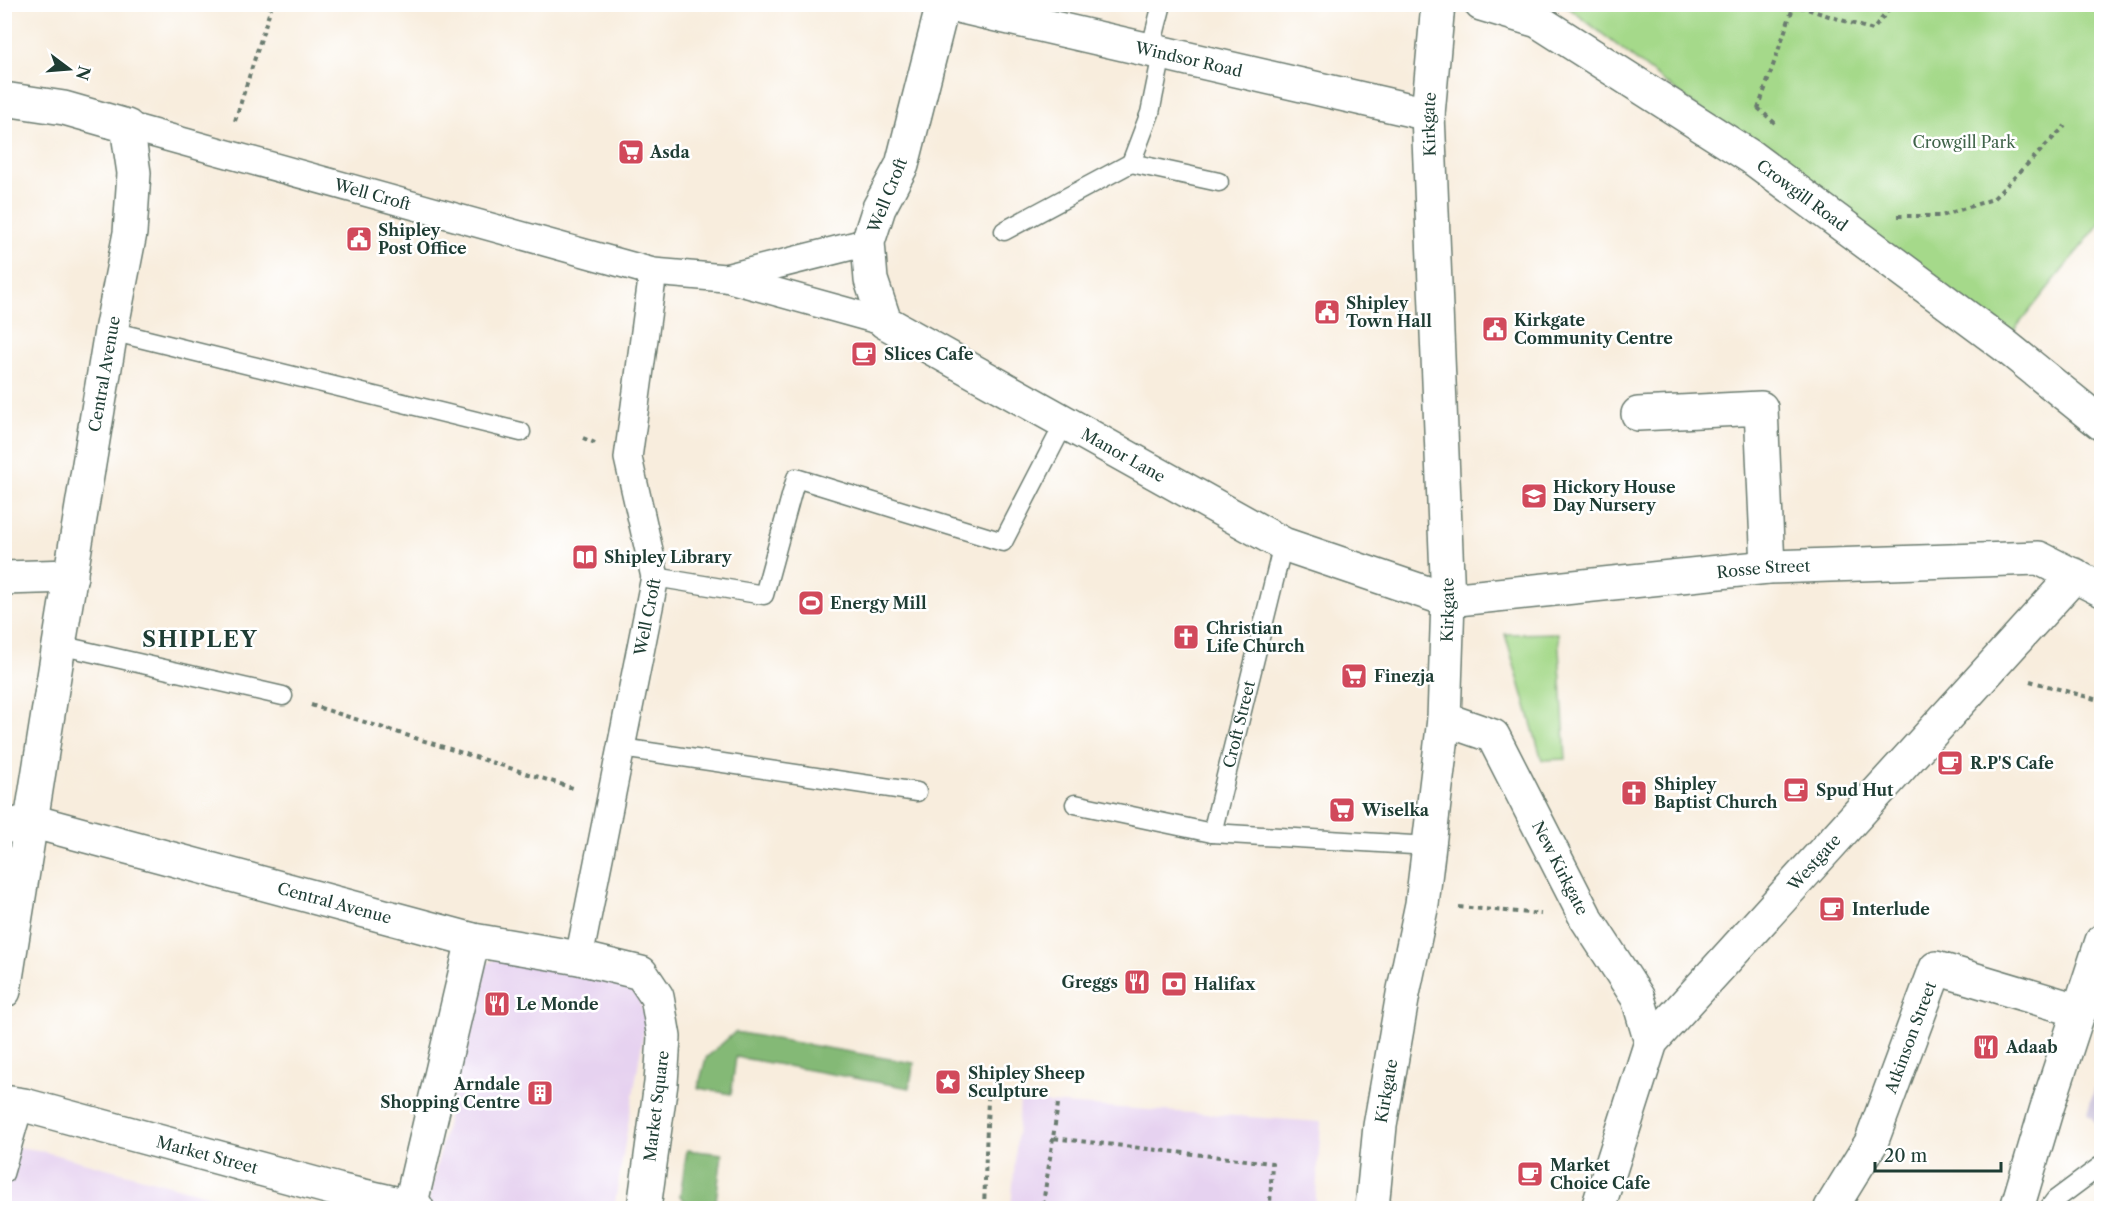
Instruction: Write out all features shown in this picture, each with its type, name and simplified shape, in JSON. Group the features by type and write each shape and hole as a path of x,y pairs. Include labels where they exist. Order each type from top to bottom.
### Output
{"street":[{"name":"Well Croft","path":"725,278 868,242 879,208 902,165 943,4"},
{"name":"Windsor Road","path":"949,4 1428,114"},
{"name":"Kirkgate","path":"1372,1208 1380,1126 1403,994 1422,904 1444,719 1448,600 1428,114 1438,4"},
{"name":"Crowgill Road","path":"1482,4 1538,21 1751,157 2003,344 2102,424"},
{"path":"4,99 64,108 127,126"},
{"name":"Well Croft","path":"127,126 653,272 725,278 885,322"},
{"name":"Central Avenue","path":"4,991 18,824 59,645 111,331 130,233 134,173 127,126"},
{"path":"868,242 871,280 885,322"},
{"name":"Well Croft","path":"579,958 655,577 628,458 653,272"},
{"name":"Manor Lane","path":"885,322 1283,544 1448,600"},
{"path":"1638,414 1761,408 1768,567"},
{"name":"Rosse Street","path":"1448,600 1768,567 2039,558 2088,583"},
{"path":"4,578 71,576"},
{"name":"Westgate","path":"1598,1209 1651,1042 1989,669 2088,583"},
{"name":"New Kirkgate","path":"1444,719 1493,736 1586,918 1638,999 1651,1042"},
{"name":"Central Avenue","path":"18,824 472,940 579,958 641,973"},
{"name":"Market Street","path":"14,1103 413,1208 472,940"},
{"path":"2017,1209 2046,1110 2102,941"},
{"name":"Atkinson Street","path":"1831,1209 1871,1143 1936,968 2080,1011"},
{"name":"Market Square","path":"641,973 657,997 664,1037 661,1083 644,1209"}],"lane":[{"path":"1131,163 1150,113 1162,4"},
{"path":"1004,231 1131,163 1219,182"},
{"path":"111,331 521,432"},
{"path":"655,577 764,595 796,478 1003,542 1065,422"},
{"name":"Croft Street","path":"1212,833 1283,544"},
{"path":"59,645 283,696"},
{"path":"622,748 916,792"},
{"path":"1075,804 1212,833 1429,846"},
{"path":"4,1173 14,1103"},
{"path":"2049,1209 2055,1200 2102,1165"}],"path":[{"path":"225,153 272,4"},
{"path":"1751,157 1758,108 1793,5 1873,30 1893,4"},
{"path":"2058,4 2075,10 2079,4"},
{"path":"1758,108 1785,131"},
{"path":"1894,216 1941,216 1993,199 2065,126"},
{"path":"1989,669 2102,701"},
{"path":"283,696 611,800"},
{"path":"1422,904 1586,918"},
{"path":"984,1209 988,1099"},
{"path":"1058,1104 1043,1204 1082,1209"},
{"path":"1053,1138 1272,1163 1270,1205"},
{"path":"1264,1209 1270,1205 1372,1208"}],"shaded area":[{"name":"Arndale Shopping Centre","path":"497,958 623,984 638,997 646,1019 614,1208 427,1208 483,966"},
{"path":"2101,1066 2102,1128 2101,1129 2087,1113"},
{"path":"1020,1101 1321,1122 1315,1208 1011,1208"},
{"path":"4,1145 38,1150 256,1208 5,1208"}],"green space":[{"name":"Crowgill Park","path":"1565,5 2101,5 2101,222 2003,344"},
{"path":"1558,633 1566,759 1542,760 1505,634"},
{"path":"735,1032 914,1063 909,1088 736,1057 731,1094 698,1088 706,1058"},
{"path":"687,1150 722,1154 716,1201 764,1208 692,1208 680,1196"}],"place":[{"name":"Asda","path":"631,152"},
{"name":"Shipley Post Office","path":"359,239"},
{"name":"Shipley Town Hall","path":"1327,312"},
{"name":"Kirkgate Community Centre","path":"1495,329"},
{"name":"Slices Cafe","path":"864,354"},
{"name":"Hickory House Day Nursery","path":"1534,496"},
{"name":"Shipley Library","path":"585,557"},
{"name":"Energy Mill","path":"811,603"},
{"name":"Christian Life Church","path":"1186,637"},
{"name":"Finezja","path":"1354,676"},
{"name":"R.P'S Cafe","path":"1950,763"},
{"name":"Spud Hut","path":"1796,790"},
{"name":"Shipley Baptist Church","path":"1634,793"},
{"name":"Wiselka","path":"1342,810"},
{"name":"Interlude","path":"1832,909"},
{"name":"Greggs","path":"1137,982"},
{"name":"Halifax","path":"1174,984"},
{"name":"Le Monde","path":"497,1004"},
{"name":"Adaab","path":"1986,1047"},
{"name":"Shipley Sheep Sculpture","path":"948,1082"},
{"name":"Arndale Shopping Centre","path":"540,1093"},
{"name":"Market Choice Cafe","path":"1530,1174"}],"district":[{"name":"SHIPLEY","path":"200,639"}]}
